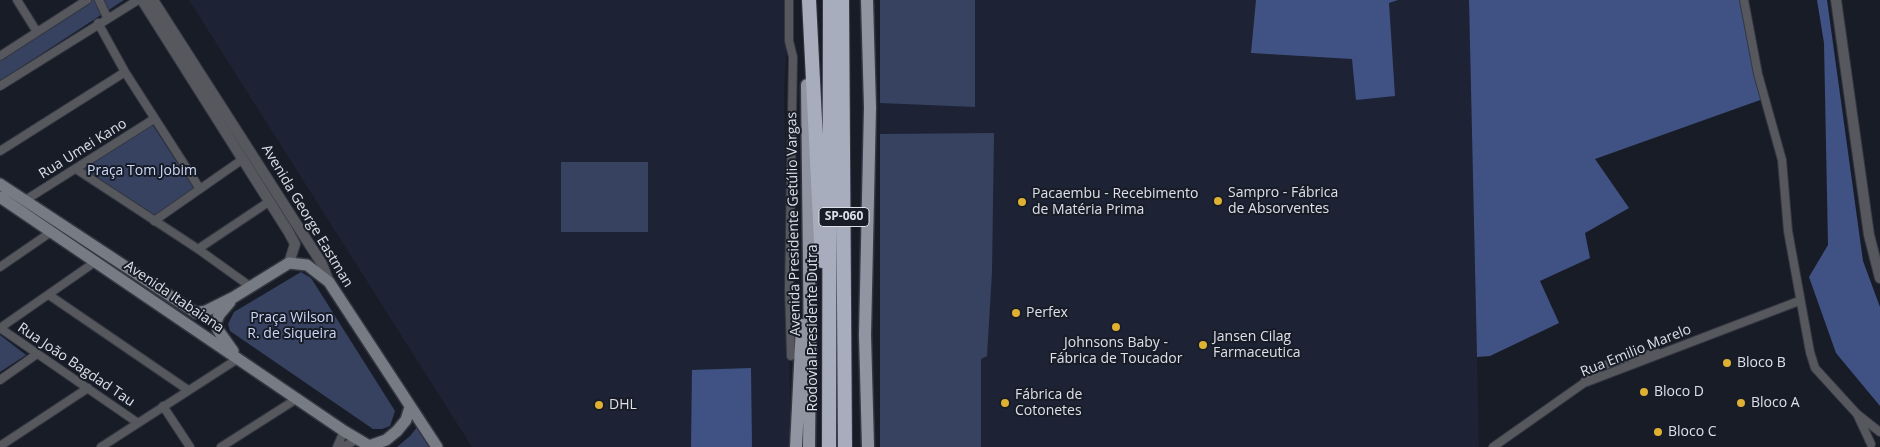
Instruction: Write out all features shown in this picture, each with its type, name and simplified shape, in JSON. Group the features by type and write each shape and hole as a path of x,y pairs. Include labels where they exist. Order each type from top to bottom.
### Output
{"highway":[{"path":"809,0 822,264 830,347"},
{"name":"Rodovia Presidente Dutra","path":"829,447 830,0"},
{"name":"SP-060","path":"842,0 845,447"}],"main road":[{"name":"Avenida Presidente Getúlio Vargas","path":"809,0 807,171 810,288 809,447"},
{"path":"867,0 870,107 864,335 868,447"},
{"name":"Avenida Itabaiana","path":"0,184 196,313 206,311 234,297"},
{"name":"Avenida Itabaiana","path":"1,199 298,398 344,432"},
{"path":"239,358 225,340 216,322 219,315 234,297 290,263 307,264 329,282"},
{"name":"Avenida George Eastman","path":"329,282 437,447"},
{"path":"796,447 804,308 810,288"},
{"path":"344,432 370,447 386,440 397,432 406,420 410,407"}],"street":[{"path":"17,0 37,32"},
{"path":"100,0 107,17"},
{"path":"0,86 107,17 138,0"},
{"name":"Avenida George Eastman","path":"142,0 270,200 295,244 290,263"},
{"name":"Avenida George Eastman","path":"153,0 322,264 329,282"},
{"path":"789,0 789,42 793,57 789,290 791,356"},
{"path":"1744,0 1758,74 1782,160 1788,230 1799,301 1815,368 1857,414 1880,433 1875,437 1870,446"},
{"path":"1836,0 1869,234 1880,278"},
{"path":"0,56 84,1"},
{"path":"98,23 125,72 200,189"},
{"path":"0,151 125,72"},
{"name":"Rua Umei Kano","path":"24,201 154,119"},
{"path":"154,221 243,159"},
{"path":"76,169 252,286"},
{"path":"198,249 270,200"},
{"path":"0,267 51,232"},
{"path":"0,328 95,262"},
{"path":"49,295 188,390"},
{"name":"Rua Emilio Marelo","path":"1494,447 1605,370 1630,361 1663,354 1799,301"},
{"name":"Rua João Bagdad Tau","path":"0,328 138,423"},
{"path":"0,380 37,354"},
{"path":"101,447 239,358"},
{"path":"0,446 88,388"},
{"path":"221,447 298,398"},
{"path":"163,406 190,447"},
{"path":"1857,414 1870,446"},
{"path":"337,447 344,432"},
{"path":"343,447 358,440"}],"shaded area":[{"path":"189,0 789,0 784,90 791,447 472,447"},
{"path":"880,0 1469,0 1479,447 880,447"},
{"path":"1256,0 1398,0 1389,3 1395,96 1356,100 1352,59 1251,53"},
{"path":"1469,0 1741,0 1756,76 1763,99 1595,159 1629,208 1585,233 1590,258 1540,281 1559,323 1490,356 1477,357"},
{"path":"1817,0 1827,0 1863,261 1880,307 1880,406 1836,353 1809,277 1828,245 1824,43"},
{"path":"751,368 752,447 691,447 692,370"}],"green space":[{"path":"90,0 124,0 0,81 0,58"},
{"path":"880,0 975,0 975,107 880,103"},
{"name":"Praça Tom Jobim","path":"152,124 195,190 152,219 80,171"},
{"path":"994,133 992,272 987,356 981,359 981,447 880,447 880,134"},
{"path":"561,162 648,162 648,232 561,232"},
{"name":"Praça Wilson R. de Siqueira","path":"301,272 311,278 395,411 390,426 382,429 373,429 230,331 228,324 234,312"},
{"path":"0,335 26,355 0,372"},
{"path":"418,426 431,447 397,447 410,436"}],"place":[{"name":"Sampro - Fábrica de Absorventes","path":"1218,201"},
{"name":"Pacaembu - Recebimento de Matéria Prima","path":"1022,202"},
{"name":"Perfex","path":"1016,313"},
{"name":"Johnsons Baby - Fábrica de Toucador","path":"1116,327"},
{"name":"Jansen Cilag Farmaceutica","path":"1203,345"},
{"name":"Bloco B","path":"1727,363"},
{"name":"Bloco D","path":"1644,392"},
{"name":"Fábrica de Cotonetes","path":"1005,403"},
{"name":"Bloco A","path":"1741,403"},
{"name":"DHL","path":"599,405"},
{"name":"Bloco C","path":"1658,432"}]}
